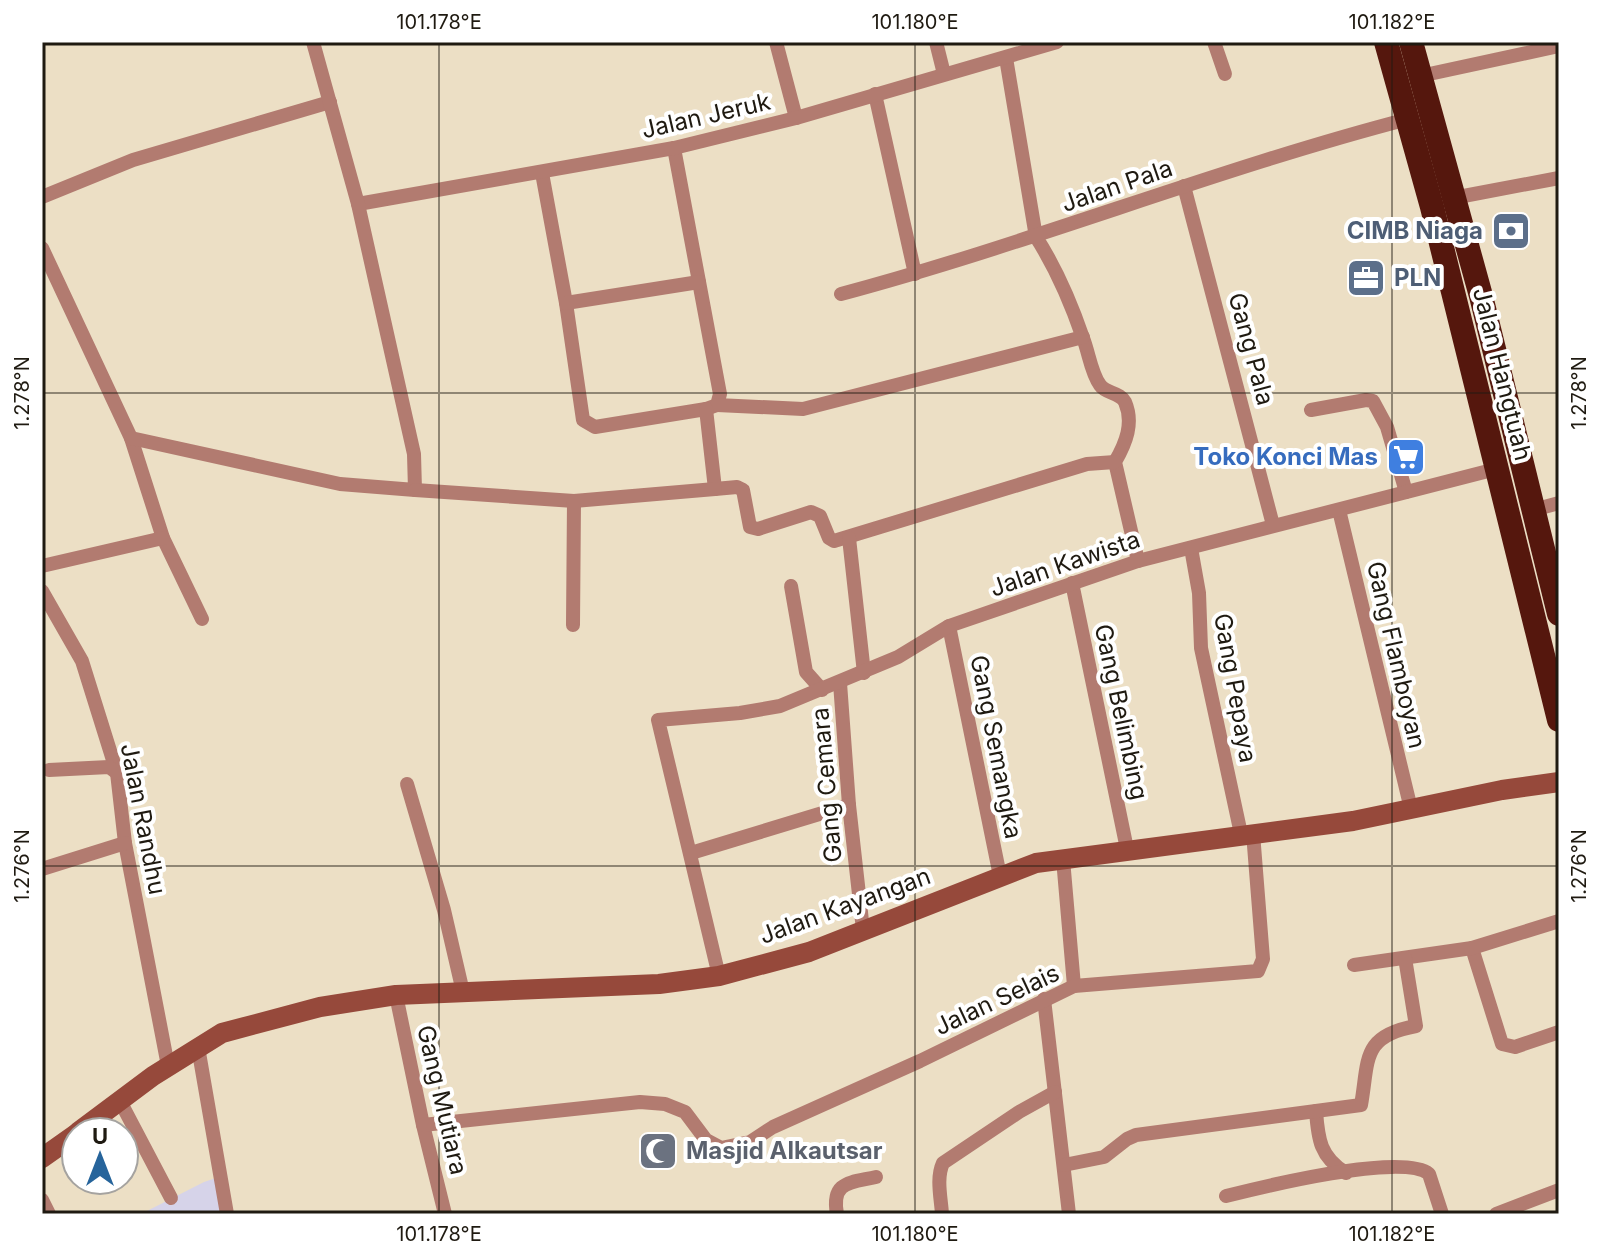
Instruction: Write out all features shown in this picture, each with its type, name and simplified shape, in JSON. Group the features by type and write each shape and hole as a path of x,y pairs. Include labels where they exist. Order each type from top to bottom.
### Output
{"highway":[{"name":"Jalan Hangtuah","path":"1386,42 1559,720"},
{"name":"Jalan Hangtuah","path":"1411,42 1481,296 1559,614"},
{"path":"1527,589 1552,587"}],"street":[{"path":"313,42 358,204 414,454 415,490"},
{"path":"776,42 796,118"},
{"path":"936,42 944,74"},
{"name":"Jalan Jeruk","path":"358,204 674,148 796,118 1057,42"},
{"path":"1214,42 1225,74"},
{"path":"1420,76 1559,46"},
{"path":"1006,58 1036,237 1052,261 1098,383 1121,397 1125,404 1129,428 1115,462 1138,561"},
{"path":"875,94 915,274"},
{"path":"42,197 133,160 330,102"},
{"name":"Jalan Pala","path":"841,294 1036,237 1304,146 1408,119"},
{"path":"674,148 721,398 712,407 715,489"},
{"path":"542,173 566,303 581,415 586,424 595,427 712,407 803,409 1083,337"},
{"path":"1453,198 1559,178"},
{"name":"Gang Pala","path":"1184,186 1273,525"},
{"path":"42,248 131,438 163,538 202,619"},
{"path":"566,303 699,282"},
{"path":"1311,410 1373,401 1387,427 1406,492"},
{"path":"131,438 340,484 574,501 737,487 743,490 748,523 754,528 811,512 823,520 831,540 849,538 1087,464 1115,462"},
{"name":"Jalan Kawista","path":"691,853 658,720 780,706 898,657 949,626 1138,561 1496,469"},
{"path":"573,625 574,501"},
{"path":"1533,510 1559,503"},
{"name":"Gang Flamboyan","path":"1339,510 1411,809"},
{"path":"42,566 163,538"},
{"path":"849,538 864,673"},
{"name":"Gang Pepaya","path":"1191,548 1199,593 1201,648 1247,834"},
{"name":"Gang Belimbing","path":"1072,583 1127,849"},
{"path":"791,586 806,672 822,690"},
{"name":"Jalan Randhu","path":"42,591 82,661 117,773 125,843 168,1066"},
{"name":"Gang Semangka","path":"949,626 1000,876"},
{"name":"Gang Cemara","path":"840,683 863,930"},
{"path":"49,770 109,767 117,773"},
{"name":"Jalan Kayangan","path":"100,1116 168,1066 222,1033 320,1007 396,995 659,984 719,976 809,952 1036,863 1353,821 1502,790 1559,782"},
{"path":"407,784 444,910 463,992"},
{"path":"719,976 691,853 849,805"},
{"name":"Jalan Selais","path":"423,1125 640,1102 665,1104 685,1112 706,1140 721,1148 750,1142 773,1127 920,1061 1074,986 1260,969 1263,959 1247,834"},
{"path":"42,869 125,843"},
{"path":"1063,859 1074,986"},
{"path":"1354,965 1472,948 1559,921"},
{"path":"1472,948 1502,1044 1515,1047 1559,1032"},
{"path":"1064,1165 1104,1157 1136,1135 1361,1105 1367,1056 1371,1047 1386,1035 1416,1026 1405,958"},
{"name":"Gang Mutiara","path":"396,995 445,1214"},
{"path":"1044,999 1069,1214"},
{"path":"198,1047 227,1214"},
{"path":"942,1214 939,1181 943,1163 1055,1092"},
{"path":"120,1101 171,1198"},
{"path":"1316,1111 1322,1151 1346,1173"},
{"name":"Jalan Kayangan","path":"42,1158 60,1145"},
{"path":"1226,1196 1299,1178 1405,1167 1421,1169 1429,1174 1442,1214"},
{"path":"837,1214 834,1202 841,1187 876,1177"},
{"path":"1503,1213 1559,1190"},
{"path":"42,1200 49,1214"}],"shaded area":[{"path":"216,1178 224,1214 141,1214 204,1182"}],"place":[{"name":"CIMB Niaga","path":"1511,231"},
{"name":"PLN","path":"1366,278"},
{"name":"Toko Konci Mas","path":"1406,457"},
{"name":"Masjid Alkautsar","path":"658,1151"}]}
